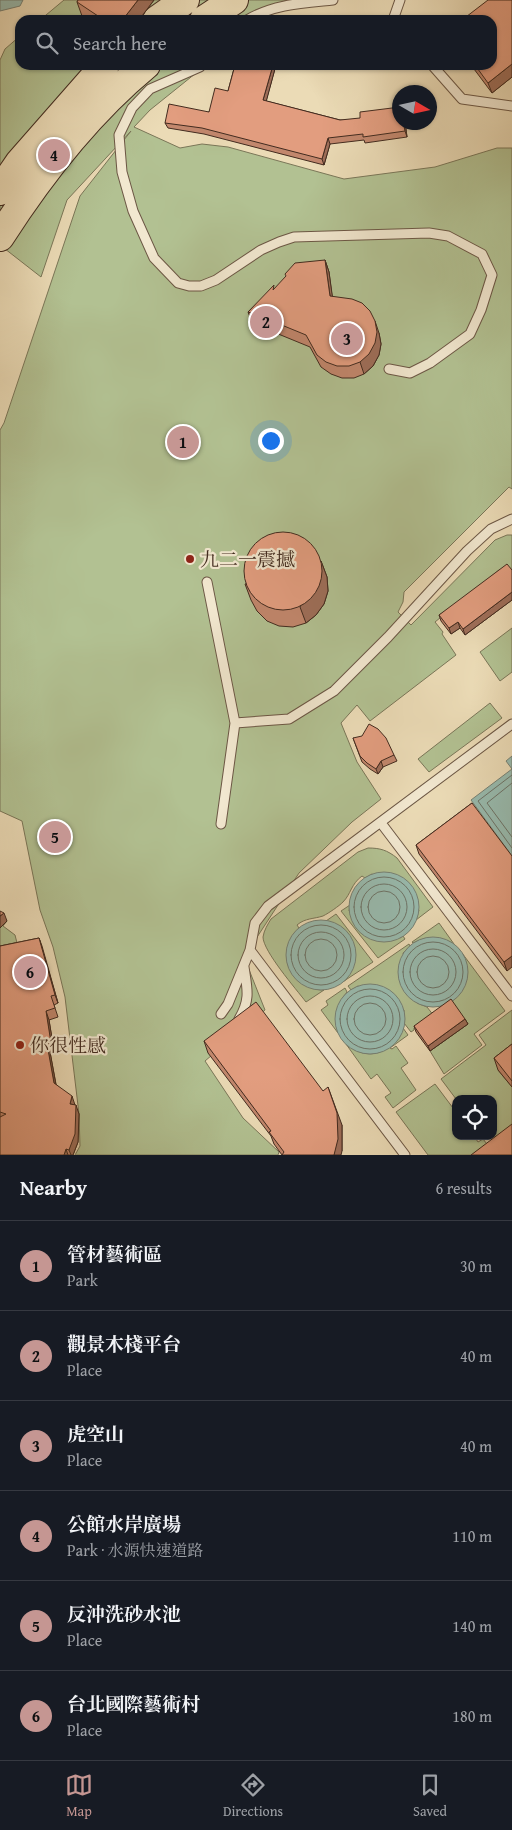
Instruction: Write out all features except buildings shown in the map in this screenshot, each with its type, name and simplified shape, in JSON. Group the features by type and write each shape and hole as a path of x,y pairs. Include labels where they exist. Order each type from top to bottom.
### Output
{"highway":[{"path":"164,15 185,0"},
{"path":"212,15 234,0"},
{"path":"0,191 19,163 101,70"},
{"path":"0,237 76,132 140,70"}],"lane":[{"path":"256,15 292,3 332,0"},
{"path":"395,15 400,0"},
{"path":"193,70 150,89 132,108 119,135 122,172 133,211 154,258 178,283 189,286 201,286 216,280 261,250 294,237 430,233 448,236 482,254 492,274 481,310 470,334 430,363 410,373 389,369"},
{"path":"436,70 462,99 512,106"},
{"path":"235,723 289,719 334,692 388,637 467,551 491,529 512,519"},
{"path":"207,582 235,723 221,824"},
{"path":"221,1014 228,1004 250,950 255,923 268,906 512,724"},
{"path":"381,823 512,996"},
{"path":"250,950 405,1155"},
{"path":"235,1025 246,1008 248,991 244,966"}],"green space":[{"path":"64,0 287,0 268,15 46,15"},
{"path":"15,40 15,70 200,70 150,110 134,127 180,148 202,144 228,147 344,179 435,167 497,148 512,148 512,489 509,487 404,592 403,602 398,612 411,625 495,540 507,535 512,535 512,573 499,570 435,622 456,655 370,721 357,705 341,723 357,762 381,799 352,822 299,873 244,957 265,1010 205,1061 243,1118 279,1152 278,1155 75,1155 80,1146 79,1114 65,997 53,947 40,910 22,821 0,811 0,430 4,423 80,196 131,131 67,200 41,277 0,245 0,60 5,49"},
{"path":"512,628 512,672 500,681 480,652"},
{"path":"490,703 502,718 429,772 418,759"},
{"path":"368,848 383,850 397,858 433,907 416,920 419,910 372,874 365,878 362,876 343,902 323,916 306,920 297,925 299,928 288,950 288,966 297,979 312,988 324,990 306,1002 268,951 263,937 265,930 271,919 358,852"},
{"path":"350,905 349,911 400,938 403,936 405,939 378,958 341,911"},
{"path":"336,914 373,962 344,981 347,979 326,921"},
{"path":"0,917 7,921 3,926 15,935 19,951 0,959"},
{"path":"439,923 454,944 434,938 412,942"},
{"path":"409,944 410,946 403,953 417,1003 427,1007 434,1016 430,1016 411,1032 404,1023 404,1010 358,986 351,990 348,986"},
{"path":"462,953 505,1011 474,1034 482,1045 444,1074 430,1051 467,1024 451,1002 461,991 466,979 466,967"},
{"path":"345,988 347,992 337,1011 338,1033 321,1010 328,1005 326,1001"},
{"path":"512,1010 512,1059 498,1070 512,1087 512,1139 501,1147 496,1140 497,1095 453,1095 441,1079 486,1045 479,1035"},
{"path":"403,1028 408,1035 390,1048 392,1049 396,1046 408,1063 401,1068 416,1090 393,1108 385,1097 391,1093 377,1074 371,1079 346,1044 359,1052 378,1053 395,1041"},
{"path":"435,1084 452,1107 452,1140 477,1140 478,1142 484,1140 494,1153 491,1155 428,1155 396,1112"}],"water":[{"path":"0,0 23,0 20,6 0,11"},
{"path":"512,756 512,769 506,761"},
{"path":"512,769 512,856 471,800"},
{"path":"55,820 67,825 72,837 67,849 55,854 43,849 38,837 43,825"},
{"path":"384,872 397,875 409,882 416,894 419,907 416,920 409,932 397,939 384,942 371,939 359,932 352,920 349,907 352,894 359,882 371,875"},
{"path":"321,920 334,923 346,930 353,942 356,955 353,968 346,980 334,987 321,990 308,987 296,980 289,968 286,955 289,942 296,930 308,923"},
{"path":"433,937 446,940 458,947 465,959 468,972 465,985 458,997 446,1004 433,1007 420,1004 408,997 401,985 398,972 401,959 408,947 420,940"},
{"path":"370,984 383,987 395,994 402,1006 405,1019 402,1032 395,1044 383,1051 370,1054 357,1051 345,1044 338,1032 335,1019 338,1006 345,994 357,987"}],"place":[{"name":"公館水岸廣場","path":"54,155"},
{"name":"觀景木棧平台","path":"266,322"},
{"name":"虎空山","path":"347,339"},
{"name":"管材藝術區","path":"183,442"},
{"name":"九二一震撼","path":"190,559"},
{"name":"反沖洗砂水池","path":"55,837"},
{"name":"台北國際藝術村","path":"30,972"},
{"name":"你很性感","path":"20,1045"}]}
